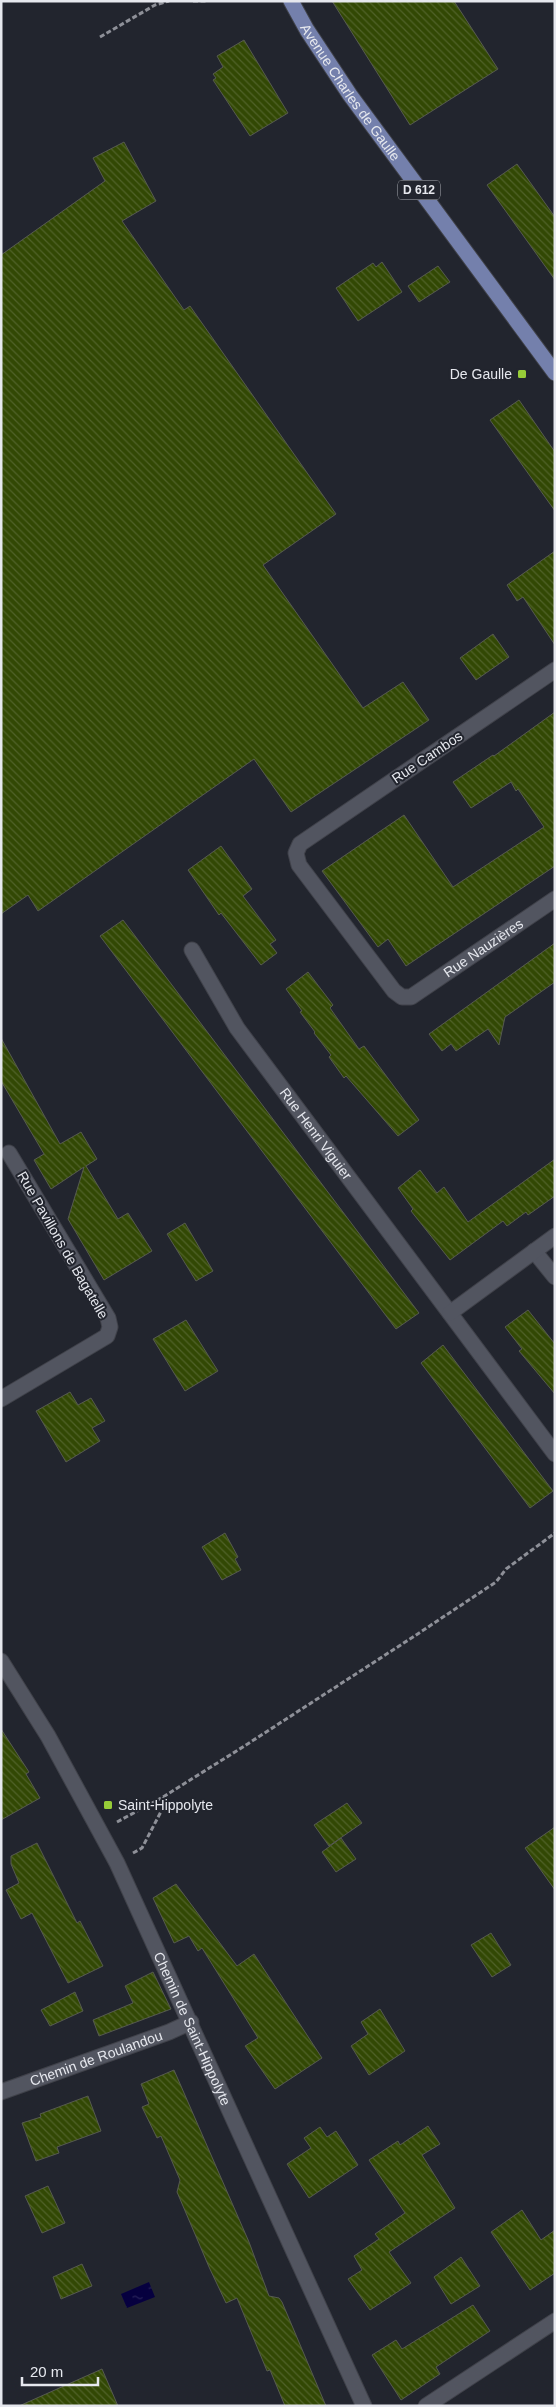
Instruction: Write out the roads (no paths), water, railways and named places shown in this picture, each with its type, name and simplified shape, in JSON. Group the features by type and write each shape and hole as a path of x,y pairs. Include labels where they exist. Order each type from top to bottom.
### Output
{"main road":[{"name":"Avenue Charles de Gaulle","path":"291,1 307,30 350,96 555,373"}],"street":[{"name":"Rue Cambos","path":"411,996 402,997 394,991 299,865 296,853 300,844 555,670"},
{"name":"Rue Nauzières","path":"411,996 555,899"},
{"name":"Rue Henri Viguier","path":"192,950 237,1028 555,1454"},
{"name":"Rue Pavillons de Bagatelle","path":"1,1399 106,1336 110,1327 108,1318 9,1153"},
{"path":"450,1313 555,1236"},
{"path":"534,1251 555,1277"},
{"name":"Chemin de Saint-Hippolyte","path":"1,1661 48,1736 102,1831 191,2022 364,2406"},
{"name":"Chemin de Roulandou","path":"1,2092 169,2032 191,2022"},
{"path":"426,2406 555,2321"}],"water":[{"path":"149,2282 155,2297 127,2308 121,2294"}],"place":[{"name":"De Gaulle","path":"522,374"},
{"name":"Saint-Hippolyte","path":"108,1805"}]}
